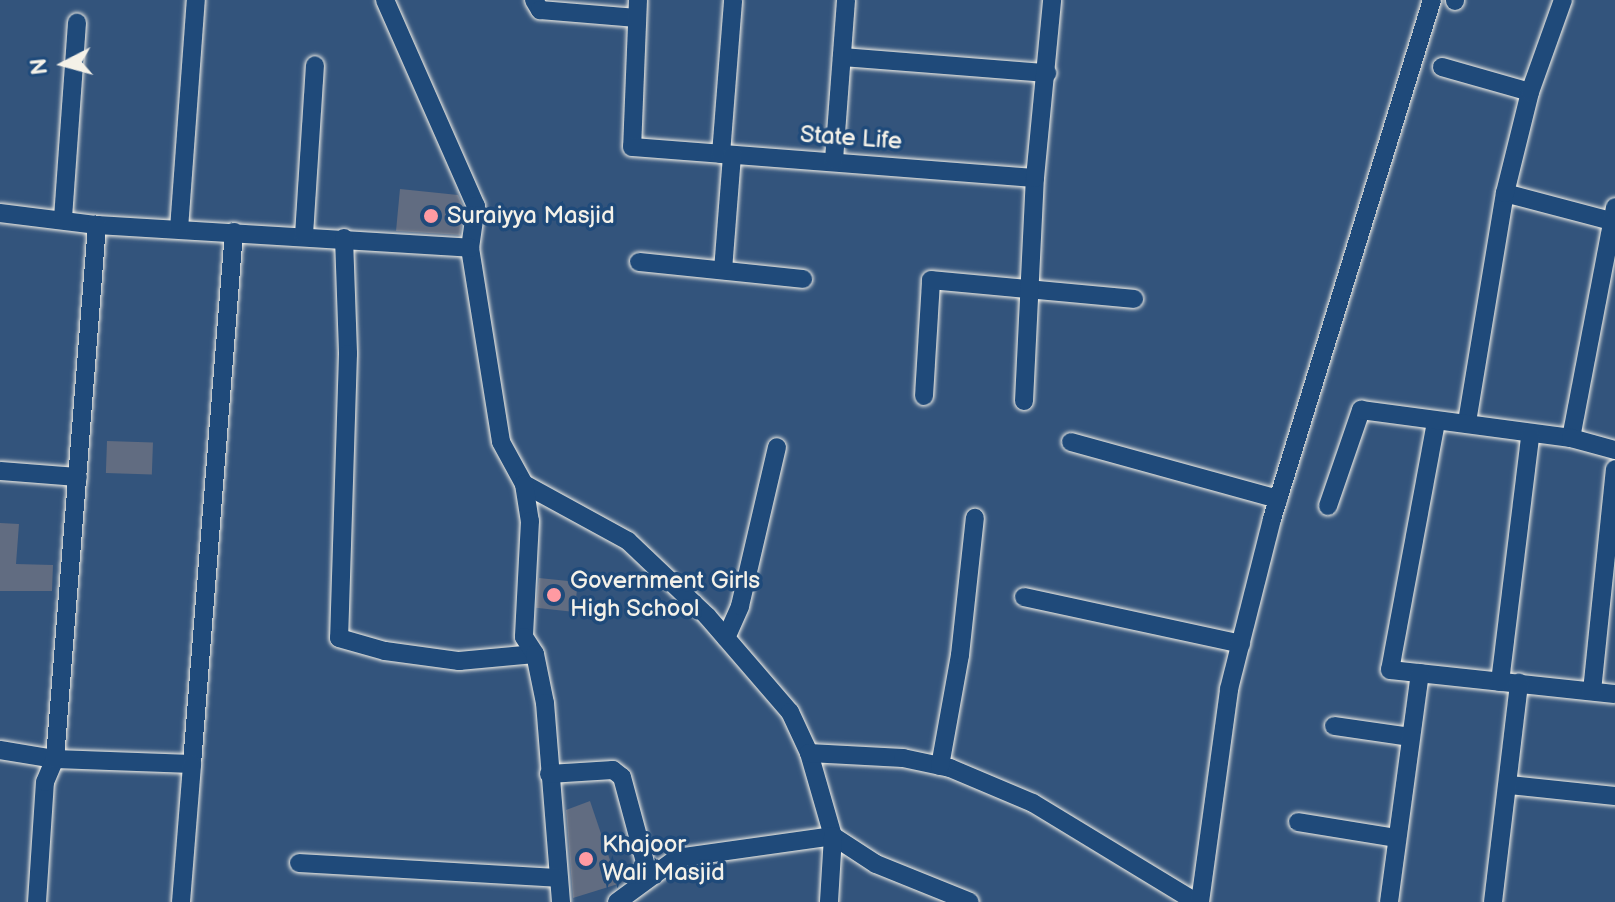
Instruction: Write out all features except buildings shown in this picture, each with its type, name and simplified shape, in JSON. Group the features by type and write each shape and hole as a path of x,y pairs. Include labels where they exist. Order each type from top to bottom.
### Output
{"street":[{"path":"179,229 196,0"},
{"path":"385,0 476,206 470,248 501,442 524,484 530,521 524,637 535,654 545,703 561,902"},
{"path":"534,0 540,10 637,9"},
{"path":"723,270 733,0"},
{"path":"834,160 846,0"},
{"path":"1024,401 1035,178 1052,0"},
{"path":"809,753 903,758 940,766 1033,803 1198,902 1229,689 1278,499 1340,287 1412,80 1432,0"},
{"path":"1467,422 1505,193 1530,92 1563,0"},
{"name":"State Life","path":"637,9 632,147 834,160 1035,178"},
{"path":"63,218 77,22"},
{"path":"842,57 1047,73"},
{"path":"304,235 315,65"},
{"path":"1442,67 1530,92"},
{"path":"1505,193 1612,226 1571,438"},
{"path":"0,213 63,218 97,225 304,235 470,248"},
{"path":"37,902 45,782 55,759 97,225"},
{"path":"181,902 234,232"},
{"path":"344,238 348,354 339,638 385,651 459,661 535,654"},
{"path":"639,262 803,279"},
{"path":"924,396 931,280 1134,299"},
{"path":"1328,506 1361,410 1436,422 1467,422 1530,436 1571,438 1615,450"},
{"path":"1436,422 1390,670 1615,694"},
{"path":"1493,902 1509,785 1510,682 1530,436"},
{"path":"1071,442 1278,499"},
{"path":"726,638 740,606 777,447"},
{"path":"1592,691 1615,469"},
{"path":"0,471 78,477"},
{"path":"524,484 628,541 726,638 790,712 809,753 833,836 829,902"},
{"path":"940,766 960,655 975,518"},
{"path":"1024,597 1241,644"},
{"path":"1389,902 1420,673"},
{"path":"1334,726 1410,737"},
{"path":"0,750 55,759 192,764"},
{"path":"549,774 613,770 622,777 649,877"},
{"path":"1509,785 1615,796"},
{"path":"1298,822 1396,838"},
{"path":"617,902 677,858 833,836 876,864 970,902"},
{"path":"299,863 557,878"}],"place":[{"name":"Suraiyya Masjid","path":"431,216"},
{"name":"Government Girls High School","path":"554,595"},
{"name":"Khajoor Wali Masjid","path":"586,859"}]}
